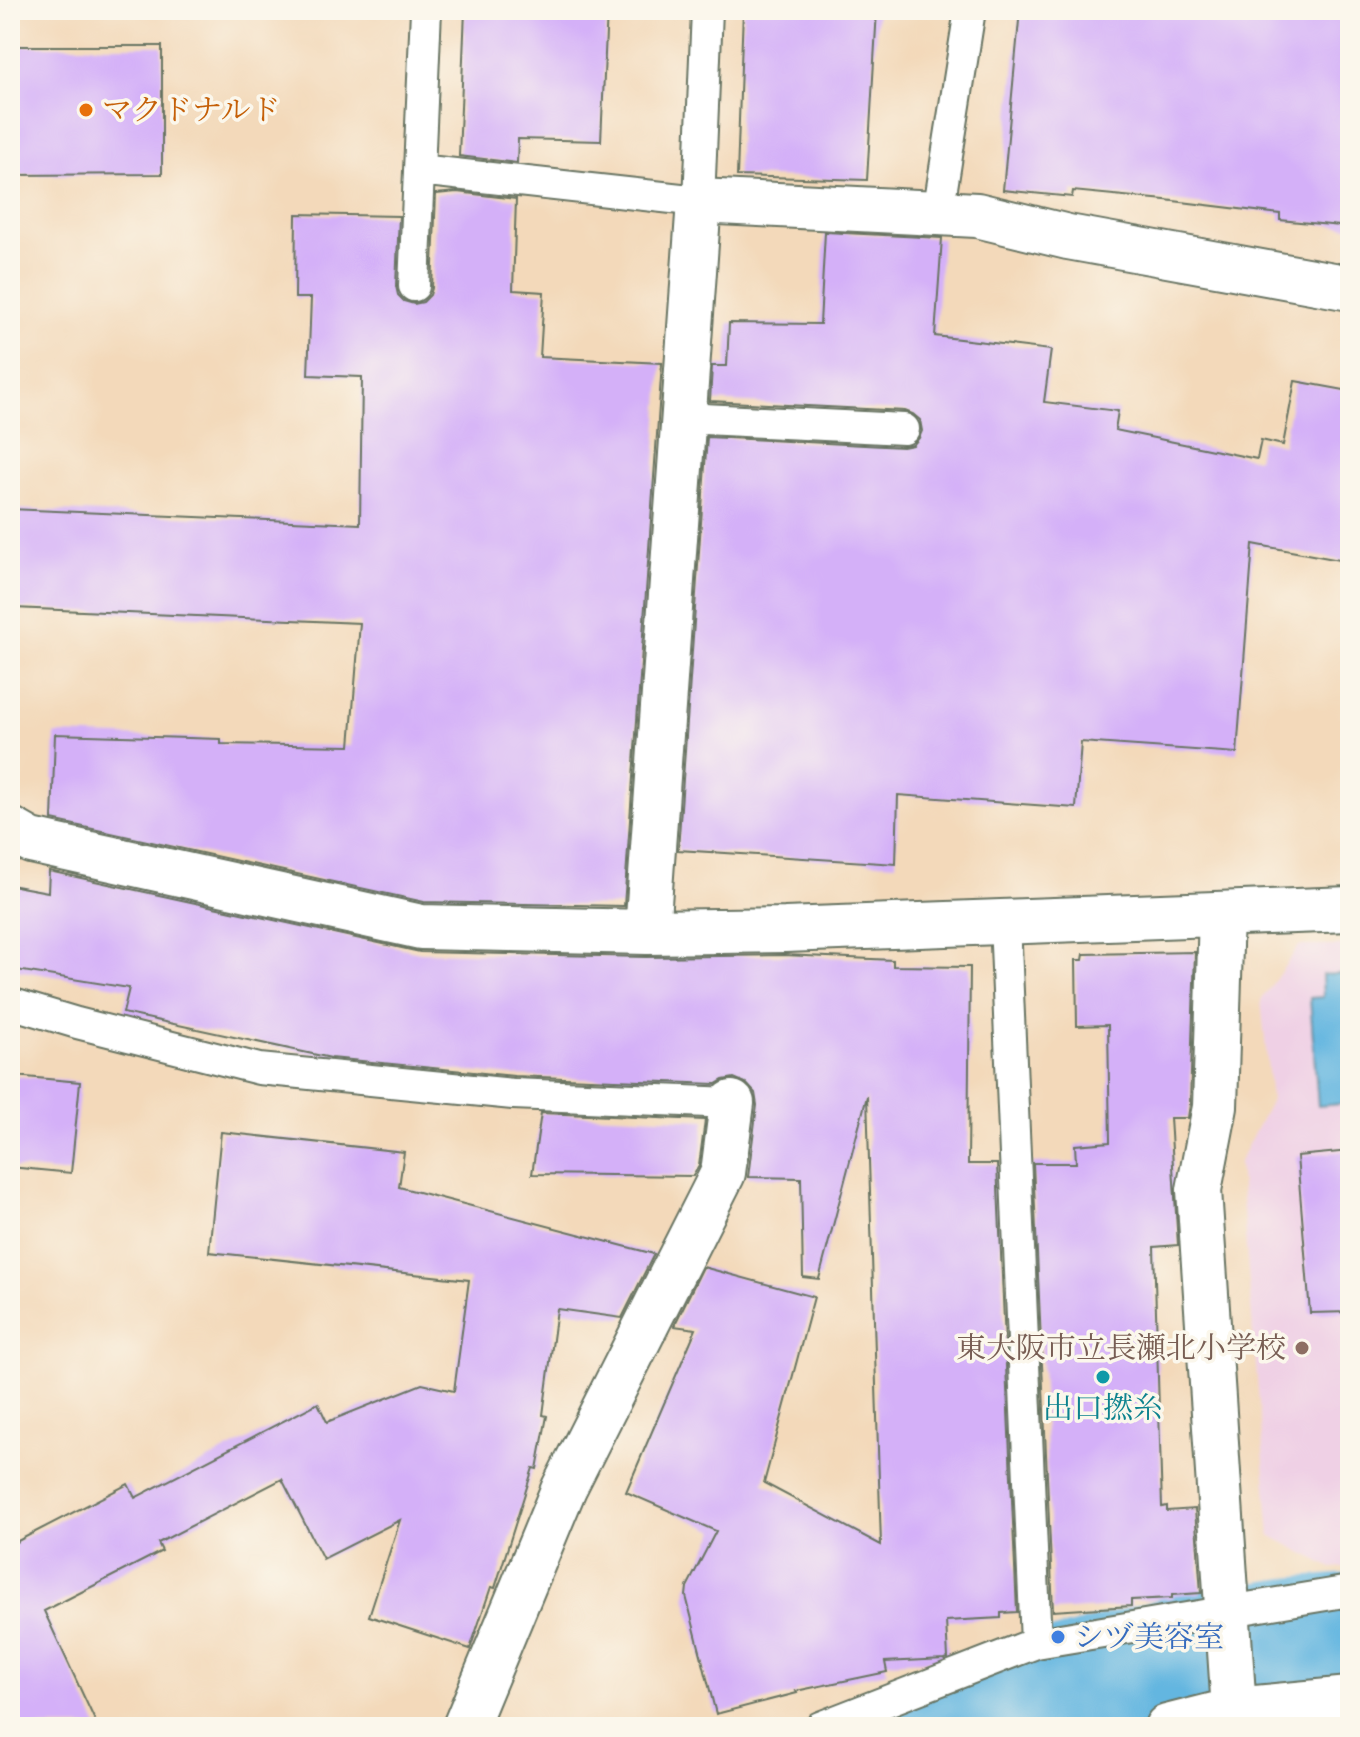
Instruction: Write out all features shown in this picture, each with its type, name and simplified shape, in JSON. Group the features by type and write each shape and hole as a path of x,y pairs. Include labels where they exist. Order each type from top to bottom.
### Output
{"street":[{"path":"647,932 699,201 977,215 1068,237 1350,288"},
{"path":"10,829 31,841 421,927 647,932 1350,909"},
{"path":"1221,914 1215,1107 1199,1190 1228,1622 1250,1708"},
{"path":"465,1727 564,1488 723,1173 732,1103"},
{"path":"1167,1727 1250,1708 1350,1699"}],"lane":[{"path":"414,286 426,10"},
{"path":"419,170 699,201 707,10"},
{"path":"938,213 970,10"},
{"path":"684,418 904,429"},
{"path":"1005,922 1036,1643"},
{"path":"10,1003 259,1069 513,1094 732,1103"},
{"path":"820,1727 1036,1643 1228,1622 1350,1591"}],"shaded area":[{"name":"東大阪市立長瀬北小学校","path":"1299,946 1350,946 1350,1566 1332,1568 1270,1535 1239,1162 1271,1100 1261,1000"}],"water":[{"path":"1350,973 1350,1103 1318,1106 1310,998 1323,997 1322,975"}],"building":[{"path":"465,10 607,10 601,141 518,139 517,163 459,156"},
{"path":"743,10 877,10 867,180 737,176"},
{"path":"1020,10 1350,10 1350,227 1280,220 1280,214 1165,200 1073,191 1072,197 1003,190"},
{"name":"マクドナルド","path":"10,46 162,46 162,174 10,175"},
{"path":"457,192 516,199 513,290 544,292 540,357 662,363 624,906 424,902 52,820 55,734 221,739 221,744 350,746 360,623 14,608 15,565 10,565 10,509 360,524 362,377 308,375 311,298 295,298 296,214 399,216 396,286 398,295 404,301 414,304 423,302 432,288 436,194"},
{"path":"825,232 942,238 935,336 1051,350 1044,402 1118,411 1115,430 1257,459 1261,440 1283,445 1295,381 1350,391 1350,562 1253,544 1237,753 1081,742 1076,808 898,795 896,864 678,850 707,437 903,447 913,445 922,431 920,420 905,411 710,401 712,366 727,366 729,323 820,324"},
{"path":"49,871 420,952 646,957 784,955 893,960 893,966 970,967 968,1164 997,1164 1017,1612 1001,1613 1001,1618 946,1621 948,1658 885,1662 887,1672 796,1691 716,1714 686,1596 687,1587 716,1531 626,1492 696,1329 674,1326 703,1267 814,1297 764,1483 881,1545 867,1096 819,1279 803,1277 801,1178 748,1177 757,1105 755,1093 746,1083 734,1078 716,1084 514,1076 331,1058 123,1013 129,988 10,969 10,885 48,892"},
{"path":"1195,952 1188,1118 1170,1118 1178,1245 1154,1247 1162,1507 1167,1506 1167,1511 1195,1509 1201,1593 1131,1600 1131,1606 1053,1611 1033,1163 1076,1163 1075,1145 1110,1142 1108,1025 1077,1026 1076,960 1083,960 1084,954"},
{"path":"15,1076 80,1082 71,1173 10,1167"},
{"path":"541,1113 705,1120 699,1166 693,1176 532,1174"},
{"path":"221,1132 404,1152 399,1187 654,1254 622,1318 557,1309 543,1415 547,1416 537,1469 533,1468 495,1588 491,1587 470,1649 369,1616 400,1520 323,1559 282,1479 158,1543 162,1551 44,1611 98,1727 10,1727 10,1539 12,1544 128,1484 135,1498 318,1403 327,1422 422,1384 454,1391 469,1280 209,1252"},
{"path":"1350,1151 1350,1312 1310,1313 1297,1156"}],"waterway":[{"path":"944,1727 1002,1706 1191,1652 1350,1633"}],"place":[{"name":"マクドナルド","path":"86,110"},
{"name":"東大阪市立長瀬北小学校","path":"1302,1348"},
{"name":"出口撚糸","path":"1103,1377"},
{"name":"シヅ美容室","path":"1058,1637"}]}
